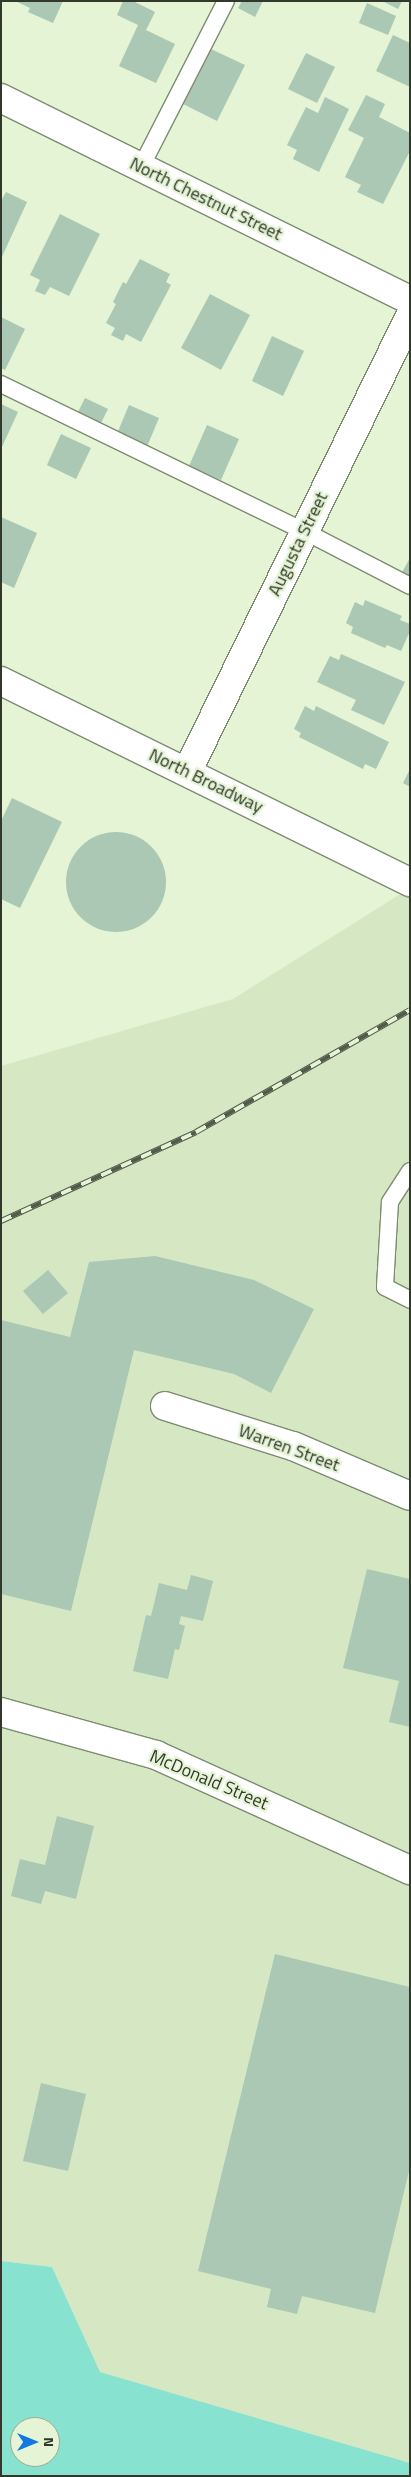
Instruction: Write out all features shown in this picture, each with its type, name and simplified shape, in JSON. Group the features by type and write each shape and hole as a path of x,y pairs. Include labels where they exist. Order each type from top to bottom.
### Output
{"street":[{"name":"North Chestnut Street","path":"1,98 410,300"},
{"name":"Augusta Street","path":"187,772 410,316"},
{"name":"North Broadway","path":"1,681 410,882"},
{"name":"Warren Street","path":"165,1406 293,1446 410,1496"},
{"name":"McDonald Street","path":"1,1712 156,1755 410,1870"}],"lane":[{"path":"141,167 226,1"},
{"path":"1,384 304,531 410,586"},
{"path":"410,1171 390,1202 385,1287 410,1300"}],"shaded area":[{"path":"410,888 410,2463 99,2372 52,2267 1,2261 1,1066 233,999"}],"water":[{"path":"1,2261 52,2267 100,2372 410,2463 410,2476 1,2476"}],"building":[{"path":"15,1 63,1 53,23 28,12 30,8"},
{"path":"123,1 133,1 155,12 146,30 175,44 156,83 119,66 138,25 117,15"},
{"path":"242,1 263,1 255,17 238,8"},
{"path":"382,1 402,1 398,9"},
{"path":"367,3 396,16 388,35 359,23"},
{"path":"393,35 410,43 410,87 376,71"},
{"path":"211,49 245,65 217,121 183,104"},
{"path":"306,53 335,67 317,103 288,89"},
{"path":"366,95 385,104 379,117 410,133 410,151 383,204 357,192 361,185 345,177 364,138 348,130"},
{"path":"325,97 349,109 319,172 293,159 297,150 287,145 306,107 318,113"},
{"path":"6,192 27,202 1,259 1,201"},
{"path":"60,214 100,234 69,296 50,287 45,295 35,291 40,280 30,275"},
{"path":"140,259 170,274 166,282 171,285 141,342 126,334 123,341 111,335 115,328 106,323 116,304 113,302 123,282 126,284"},
{"path":"210,294 250,315 221,370 181,348"},
{"path":"1,317 25,329 5,370 1,368"},
{"path":"272,336 304,351 283,396 252,381"},
{"path":"85,398 108,409 98,429 75,418"},
{"path":"1,404 18,412 1,449"},
{"path":"129,405 159,418 146,449 116,436"},
{"path":"207,425 239,439 221,480 189,466"},
{"path":"61,434 91,448 76,479 47,465"},
{"path":"1,517 37,533 14,588 1,582"},
{"path":"410,558 410,579 401,574"},
{"path":"365,600 402,616 400,620 410,624 410,631 401,651 387,645 385,648 351,633 353,627 346,623 355,602 363,606"},
{"path":"341,654 405,682 384,725 351,710 356,700 317,682 330,656 339,660"},
{"path":"305,706 314,711 316,706 389,742 376,769 365,764 363,769 299,737 301,733 294,729"},
{"path":"410,769 410,787 403,783"},
{"path":"12,798 62,822 20,908 1,899 1,821"},
{"path":"116,832 135,836 151,847 162,863 166,882 162,901 151,917 135,928 116,932 97,928 81,917 70,901 66,882 70,863 81,847 97,836"},
{"path":"155,1256 254,1280 314,1309 271,1393 234,1374 134,1350 71,1611 1,1594 1,1320 70,1337 89,1262"},
{"path":"48,1270 68,1293 43,1314 23,1291"},
{"path":"367,1569 410,1579 410,1727 389,1722 399,1681 343,1668"},
{"path":"191,1575 213,1581 203,1621 181,1616 179,1624 185,1626 179,1650 175,1649 168,1679 133,1671 146,1615 151,1616 159,1583 187,1590"},
{"path":"57,1816 94,1826 76,1899 45,1891 41,1904 11,1896 20,1859 45,1865"},
{"path":"275,1954 410,1987 410,2167 375,2313 302,2296 297,2314 267,2307 271,2289 198,2271"},
{"path":"41,2083 86,2094 68,2171 23,2161"}],"railway":[{"path":"1,1221 196,1132 410,1010"}]}
